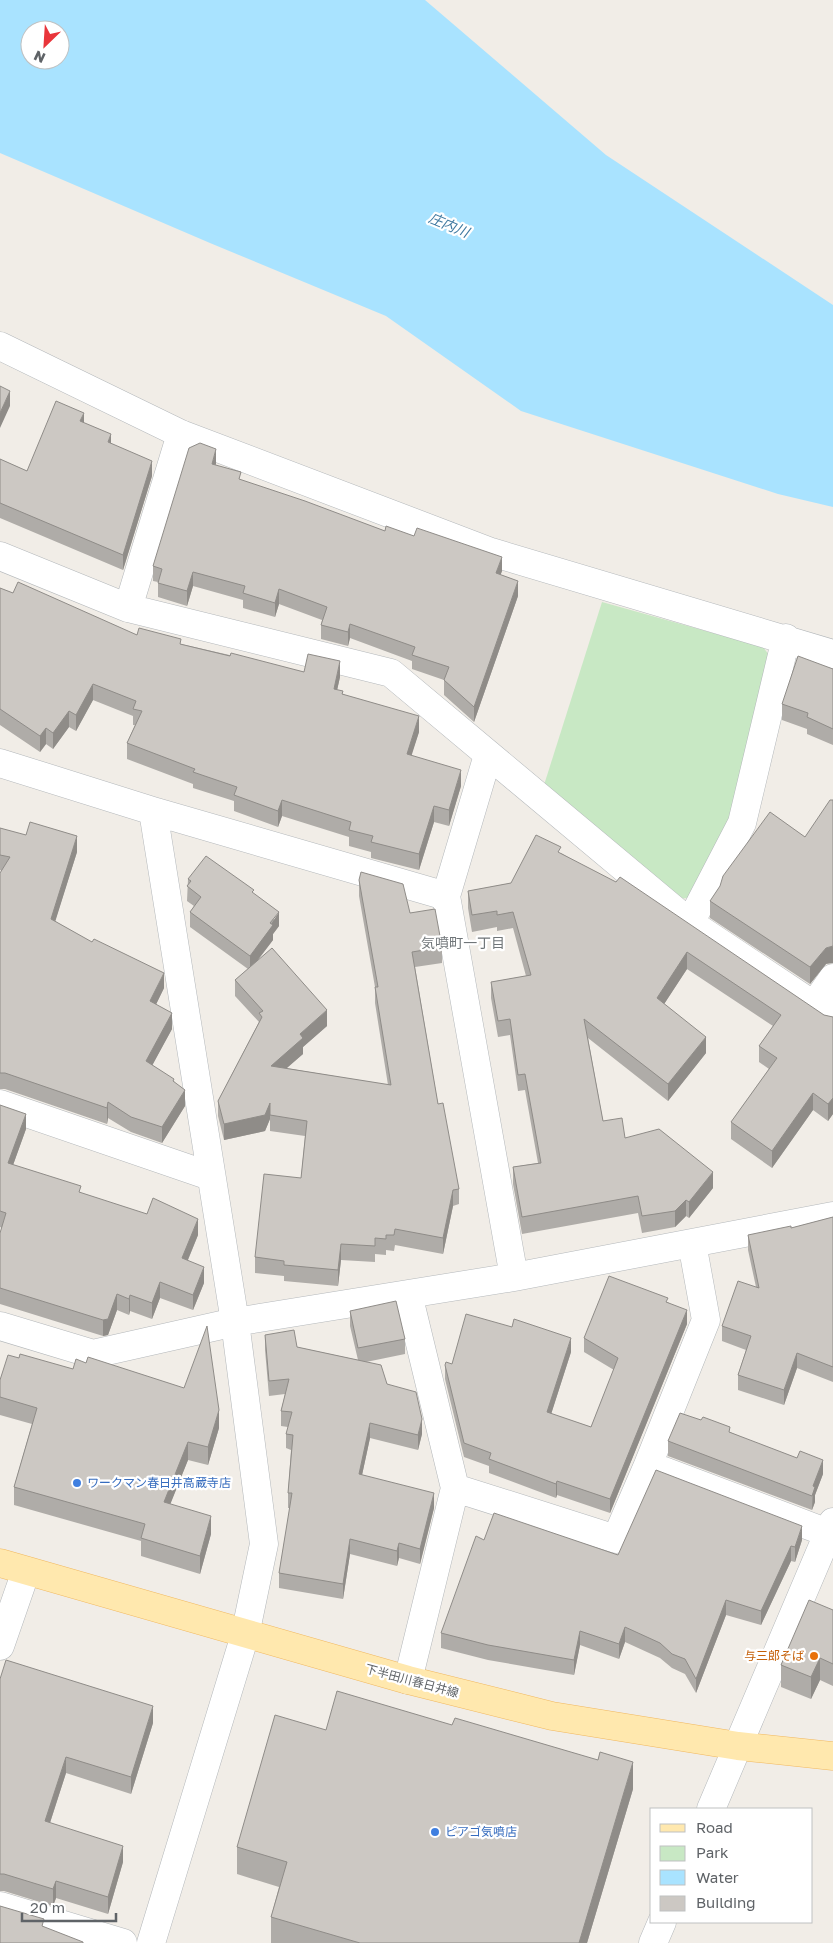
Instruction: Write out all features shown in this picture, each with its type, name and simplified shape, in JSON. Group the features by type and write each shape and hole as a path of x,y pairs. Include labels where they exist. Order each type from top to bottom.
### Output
{"main road":[{"name":"下半田川春日井線","path":"0,1563 245,1635 408,1680 552,1716 738,1746 833,1756"}],"street":[{"path":"0,346 181,434 491,552 786,638 833,654"},
{"path":"128,608 181,434"},
{"path":"0,556 128,608 391,673 690,923 823,1011 833,978"},
{"path":"690,923 742,823 786,638"},
{"path":"488,755 446,896 514,1277"},
{"path":"0,763 153,811 446,896"},
{"path":"151,1943 245,1635 264,1544 236,1322 210,1176 153,811"},
{"path":"0,1104 210,1176"},
{"path":"0,1326 93,1354 236,1322 514,1277 833,1216"},
{"path":"455,1488 616,1540 706,1320 692,1243"},
{"path":"408,1294 455,1488 408,1680"},
{"path":"648,1465 831,1528 710,1808"},
{"path":"0,1646 26,1571"},
{"path":"0,1906 123,1943"},
{"path":"653,1943 662,1923"}],"green space":[{"path":"602,602 763,647 772,659 744,806 696,896 681,899 544,785"}],"water":[{"name":"庄内川","path":"0,0 425,0 606,155 833,305 833,507 778,494 521,411 386,316 0,153"}],"building":[{"path":"0,386 10,391 0,413"},
{"path":"56,401 84,413 80,421 111,434 108,442 152,461 123,555 0,503 0,459 27,471"},
{"path":"200,443 216,449 212,464 241,472 239,479 385,531 386,526 414,536 417,528 502,557 496,573 518,581 474,707 444,680 449,667 412,655 415,647 350,624 348,632 321,625 327,607 279,589 275,603 243,593 245,586 193,572 187,591 158,583 162,569 153,566 189,448"},
{"path":"18,582 137,635 139,628 181,639 180,644 230,656 231,653 304,672 308,654 340,661 334,689 343,691 342,694 419,716 407,754 461,770 449,810 434,806 419,854 371,842 373,836 349,830 351,822 282,800 278,811 234,795 237,787 193,772 195,769 127,743 142,711 133,709 136,701 93,684 76,715 69,711 53,733 46,728 40,736 0,709 0,588 13,593"},
{"path":"798,656 833,669 833,729 807,717 808,713 782,704"},
{"path":"830,800 833,800 833,946 826,948 810,967 710,901 720,886 723,876 770,812 805,837"},
{"path":"30,822 77,836 51,919 92,942 94,939 164,973 150,1001 172,1013 146,1061 174,1079 173,1081 185,1090 162,1127 131,1117 108,1102 107,1108 5,1073 0,1073 0,873 10,857 0,855 0,828 26,835"},
{"path":"536,835 561,847 558,852 616,882 620,877 824,1015 833,1017 833,1098 828,1104 813,1093 772,1151 731,1122 777,1058 759,1046 781,1015 687,952 657,998 706,1037 668,1084 584,1019 603,1121 622,1118 625,1138 659,1129 713,1172 689,1202 686,1200 675,1211 642,1216 638,1196 522,1217 513,1167 541,1163 525,1074 518,1075 510,1019 498,1021 491,982 531,975 513,912 497,915 497,911 472,915 468,891 511,883"},
{"path":"206,856 254,890 252,892 279,912 270,923 273,925 250,956 190,912 201,897 187,886 191,881 188,879"},
{"path":"361,872 403,884 410,913 435,909 442,947 412,952 438,1104 443,1103 459,1189 453,1190 443,1238 395,1229 394,1235 386,1235 386,1239 375,1238 375,1246 341,1244 338,1270 284,1265 284,1261 255,1257 264,1174 301,1178 307,1121 270,1115 270,1103 265,1115 224,1124 218,1101 262,1017 259,1013 263,1011 235,980 272,948 327,1010 300,1034 303,1038 271,1066 391,1085 375,987 378,987 359,880"},
{"path":"0,1105 26,1114 8,1163 81,1186 79,1192 147,1214 153,1198 198,1219 182,1258 204,1267 193,1295 160,1282 152,1303 130,1295 129,1299 117,1294 108,1319 103,1320 0,1288 0,1233 6,1213 0,1211"},
{"path":"833,1217 833,1367 797,1353 784,1390 738,1375 751,1336 722,1326 738,1281 759,1288 748,1235 791,1226 791,1228"},
{"path":"609,1276 668,1298 666,1302 687,1310 610,1499 557,1481 556,1484 489,1459 491,1453 464,1443 445,1365 446,1362 452,1364 466,1314 512,1327 514,1319 571,1338 547,1412 591,1427 618,1358 584,1338"},
{"path":"396,1301 405,1339 358,1348 350,1311"},
{"path":"207,1326 219,1410 208,1447 188,1442 164,1502 211,1516 200,1556 141,1538 145,1524 14,1487 37,1408 0,1397 0,1380 8,1355 19,1358 20,1354 73,1369 76,1359 86,1363 88,1357 184,1388"},
{"path":"294,1330 297,1347 381,1365 387,1384 416,1392 422,1419 418,1435 370,1423 359,1474 434,1493 420,1549 399,1543 397,1551 350,1539 343,1584 279,1573 292,1493 288,1493 293,1435 286,1434 292,1412 281,1411 289,1379 269,1381 265,1335"},
{"path":"680,1413 701,1420 703,1417 730,1427 729,1432 797,1458 800,1451 823,1460 813,1486 815,1487 812,1496 668,1441"},
{"path":"656,1470 802,1526 795,1547 791,1546 761,1611 726,1600 696,1679 685,1659 672,1654 660,1643 625,1627 619,1644 580,1631 574,1660 488,1645 441,1633 476,1536 484,1540 494,1513 618,1555"},
{"path":"809,1600 833,1610 833,1664 820,1658 811,1677 781,1665"},
{"path":"6,1660 153,1706 131,1777 66,1757 45,1821 123,1846 108,1897 56,1881 53,1889 0,1874 0,1679"},
{"name":"ピアゴ気噴店","path":"337,1691 452,1725 455,1718 598,1760 600,1752 633,1762 579,1943 360,1943 271,1917 287,1862 237,1847 275,1715 326,1730"},
{"path":"0,1906 44,1919 42,1926 83,1943 0,1943"}],"place":[{"name":"ワークマン春日井高蔵寺店","path":"77,1483"},
{"name":"与三郎そば","path":"814,1656"},
{"name":"ピアゴ気噴店","path":"435,1832"}],"district":[{"name":"気噴町一丁目","path":"463,943"}]}
